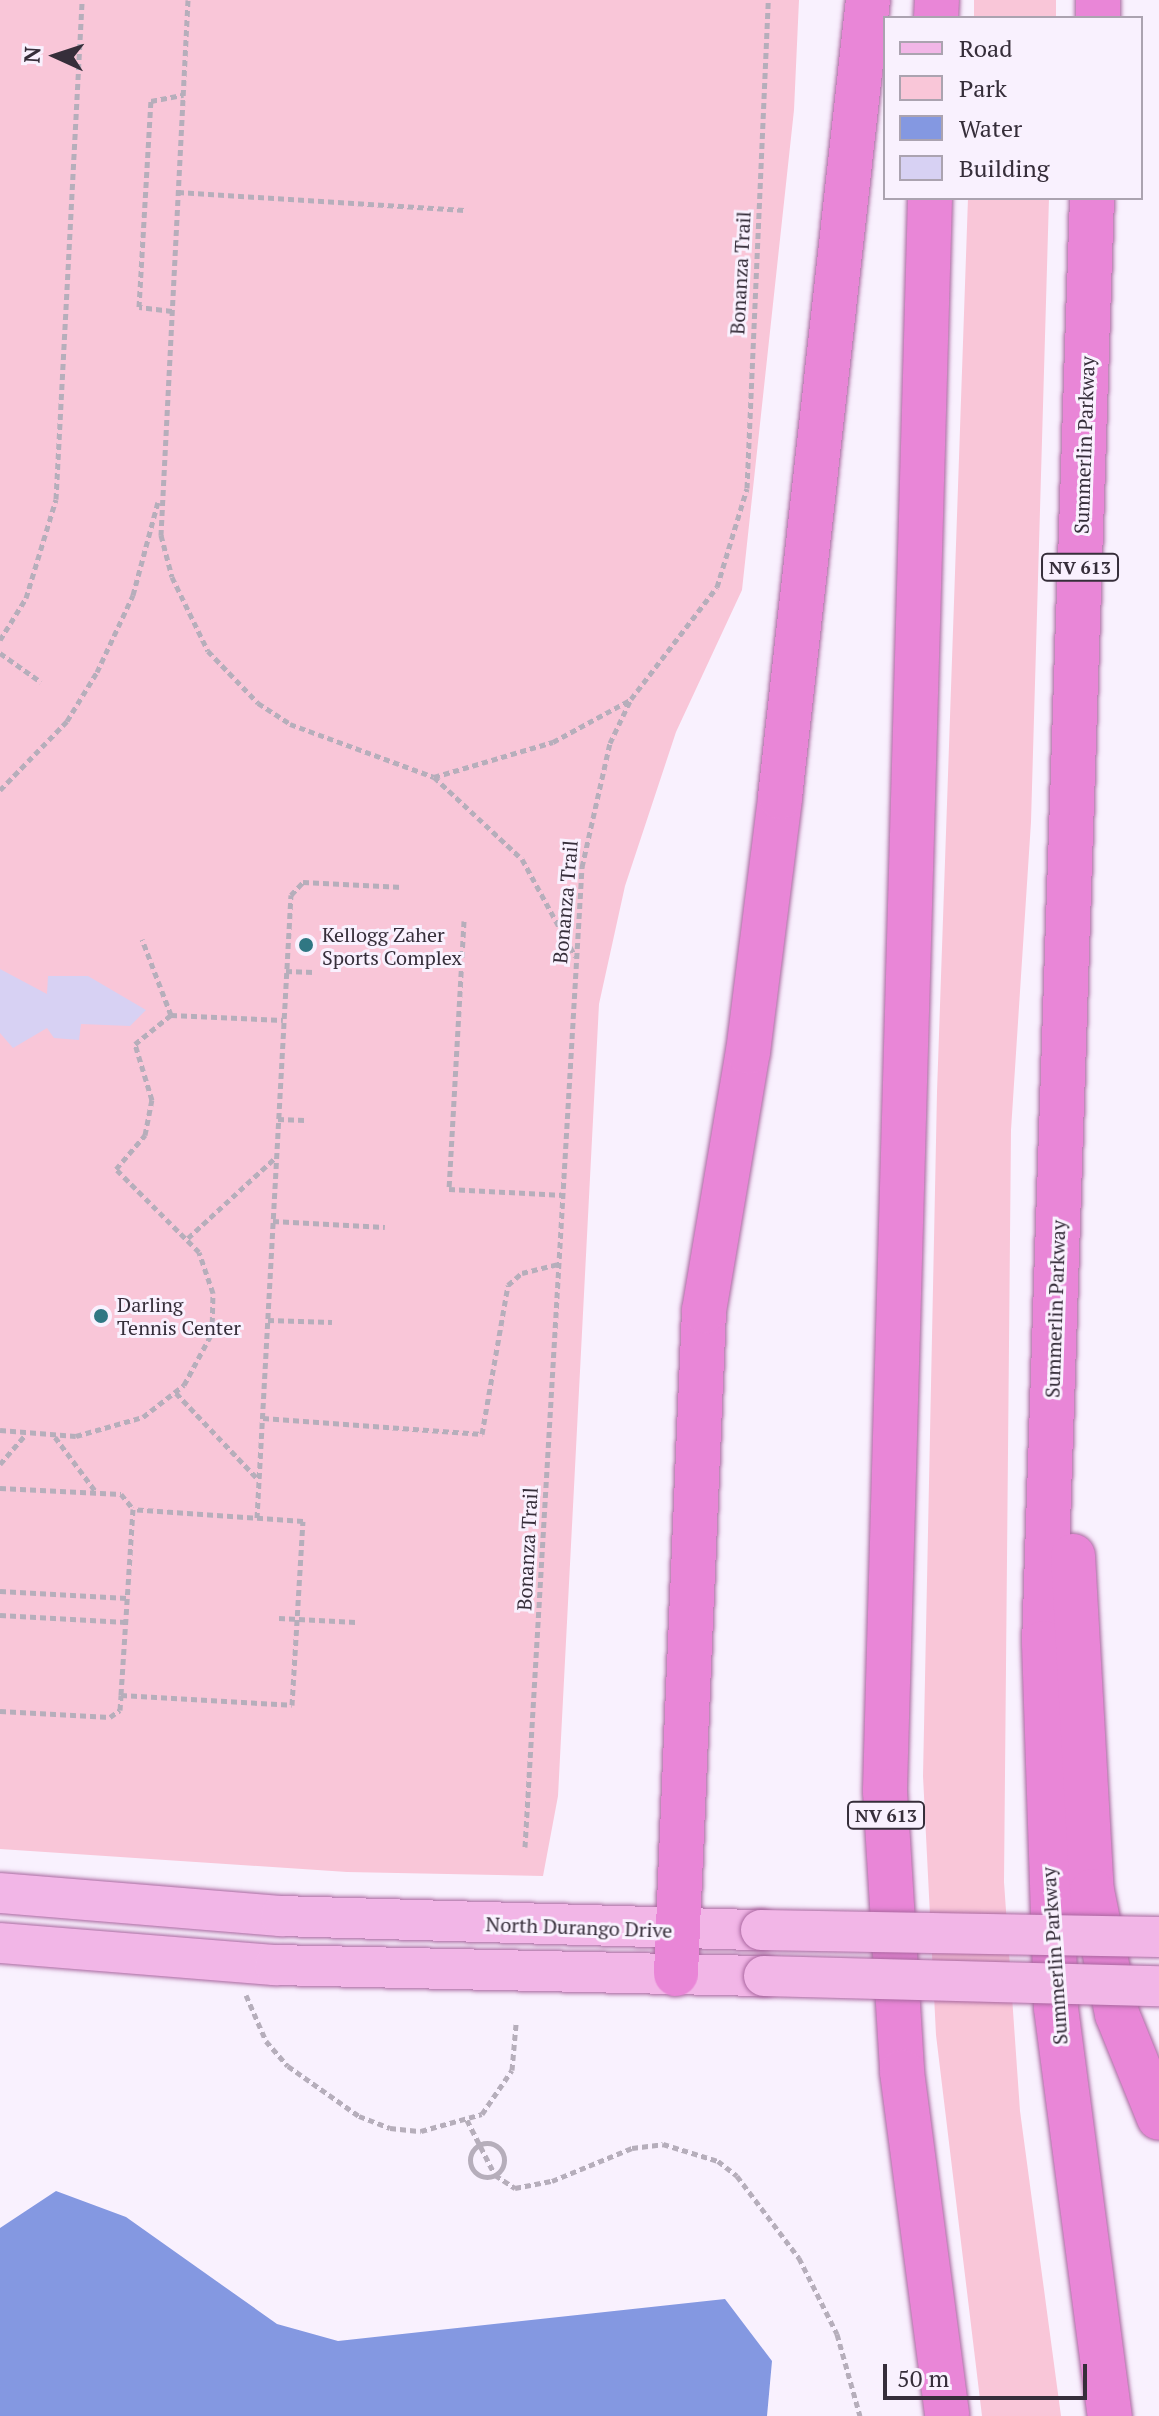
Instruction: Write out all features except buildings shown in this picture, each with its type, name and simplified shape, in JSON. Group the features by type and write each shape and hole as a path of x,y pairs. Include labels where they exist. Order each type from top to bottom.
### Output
{"highway":[{"path":"676,1974 704,1311 748,1052 773,857 868,0"},
{"name":"NV 613","path":"930,200 885,1776 902,2072 947,2416"},
{"name":"Summerlin Parkway","path":"1092,200 1044,1643 1046,1838 1056,2008 1110,2416"},
{"path":"1057,1231 1091,1878 1117,2014 1159,2118"}],"main road":[{"name":"North Durango Drive","path":"0,1893 281,1916 678,1930 1159,1937"},
{"path":"0,1943 275,1965 1159,1986"}],"path":[{"path":"0,640 26,598 56,499 82,0"},
{"path":"188,0 161,494 161,535 172,577 208,651 229,677 290,724 434,777 522,859 575,957"},
{"name":"Bonanza Trail","path":"525,1847 575,957 592,805 631,699 717,587 747,488 768,0"},
{"path":"172,311 139,307 151,101 183,95"},
{"path":"178,192 464,210"},
{"path":"0,790 67,721 104,660 133,595 161,494"},
{"path":"0,653 41,682"},
{"path":"434,777 553,742 631,699"},
{"path":"257,1518 286,971 296,887 303,882 403,887"},
{"path":"464,921 449,1189 563,1195"},
{"path":"142,939 171,1015"},
{"path":"286,971 314,972"},
{"path":"0,1430 55,1437 143,1417 176,1393 202,1358 215,1314 209,1275 188,1238 116,1169 145,1135 152,1100 135,1044 171,1015 283,1020"},
{"path":"278,1119 305,1120"},
{"path":"188,1238 276,1157"},
{"path":"273,1221 385,1227"},
{"path":"263,1418 482,1434 508,1285 522,1273 559,1264"},
{"path":"268,1320 332,1322"},
{"path":"176,1393 259,1480"},
{"path":"0,1464 26,1434"},
{"path":"55,1437 96,1493"},
{"path":"0,1488 121,1494 133,1509 120,1710 110,1717 0,1711"},
{"path":"121,1695 292,1705 303,1521 133,1509"},
{"path":"0,1591 127,1598"},
{"path":"0,1615 126,1622"},
{"path":"279,1618 356,1622"},
{"path":"246,1995 266,2041 288,2066 359,2116 421,2131 467,2120 498,2099 512,2070 516,2024"},
{"path":"467,2120 495,2175 505,2185 528,2187 597,2158 663,2144 718,2161 737,2176 799,2258 837,2334 860,2416"},
{"path":"480,2144 501,2150 503,2167 495,2175 484,2177 471,2168 472,2152 480,2144"}],"green space":[{"name":"Kellogg Zaher Sports Complex","path":"0,0 799,0 794,110 742,590 676,732 625,886 599,1004 558,1796 543,1876 347,1872 0,1849"},
{"path":"974,0 1056,0 1056,16 974,16"},
{"path":"968,200 1049,200 1031,822 1011,1130 1004,1882 1020,2111 1061,2416 982,2416 936,2035 923,1776 937,1092"}],"water":[{"path":"56,2191 126,2217 277,2324 338,2341 725,2299 772,2361 767,2416 0,2416 0,2228"}],"place":[{"name":"Kellogg Zaher Sports Complex","path":"306,945"},
{"name":"Darling Tennis Center","path":"101,1316"}]}
